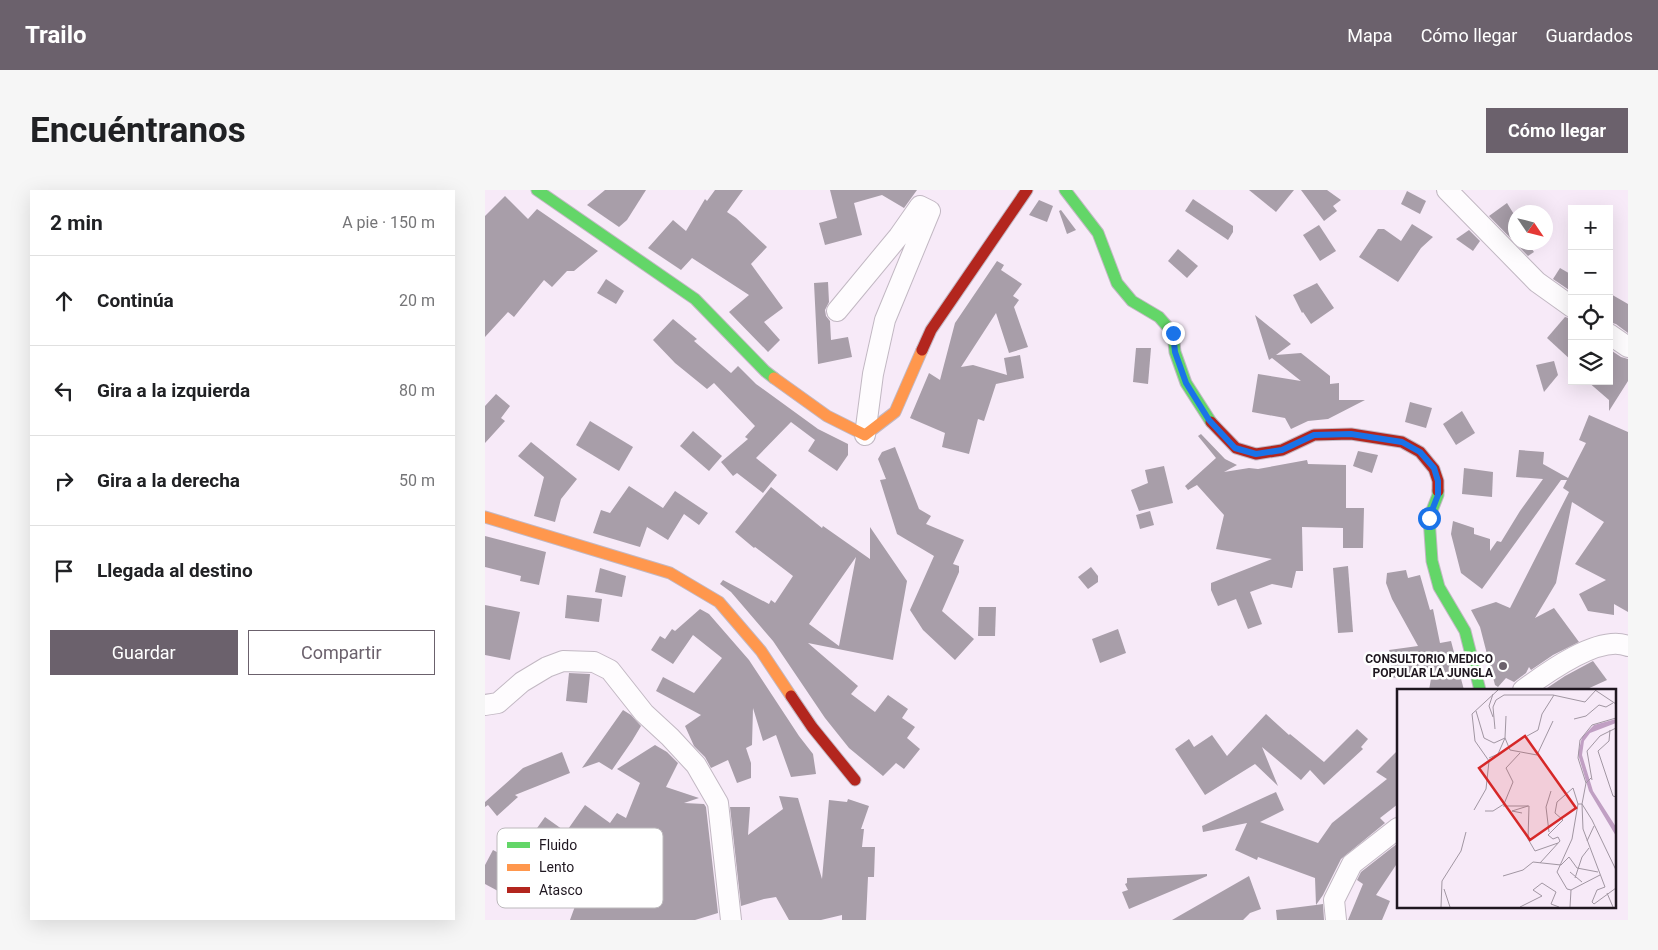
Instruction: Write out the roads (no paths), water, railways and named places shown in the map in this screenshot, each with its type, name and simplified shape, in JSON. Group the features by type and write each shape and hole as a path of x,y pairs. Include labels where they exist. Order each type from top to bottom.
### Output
{"street":[{"path":"537,190 695,299 765,371 827,416 865,435"},
{"path":"865,435 895,412 931,330 1027,190"},
{"path":"1065,190 1098,233 1117,283 1131,301 1159,317 1173,333 1175,352 1186,383 1209,420 1235,448 1256,454 1282,450 1314,435 1351,434 1402,442 1420,452 1434,468 1438,481 1438,495 1429,518 1432,561 1439,587 1465,631 1481,689"},
{"path":"1447,190 1537,282 1568,304"},
{"path":"837,311 899,236 920,206 931,210 885,320 873,374 865,435"},
{"path":"1613,337 1628,347"},
{"path":"485,517 670,573 719,602 761,650 812,727 855,780"},
{"path":"1524,689 1542,676 1589,650 1607,644 1628,646"},
{"path":"485,705 498,703 522,682 547,667 563,662 594,662 610,670 644,713 696,765 718,803 731,920"},
{"path":"1336,920 1334,900 1352,864 1397,829"}],"place":[{"name":"CONSULTORIO MEDICO POPULAR LA JUNGLA","path":"1503,666"}]}
